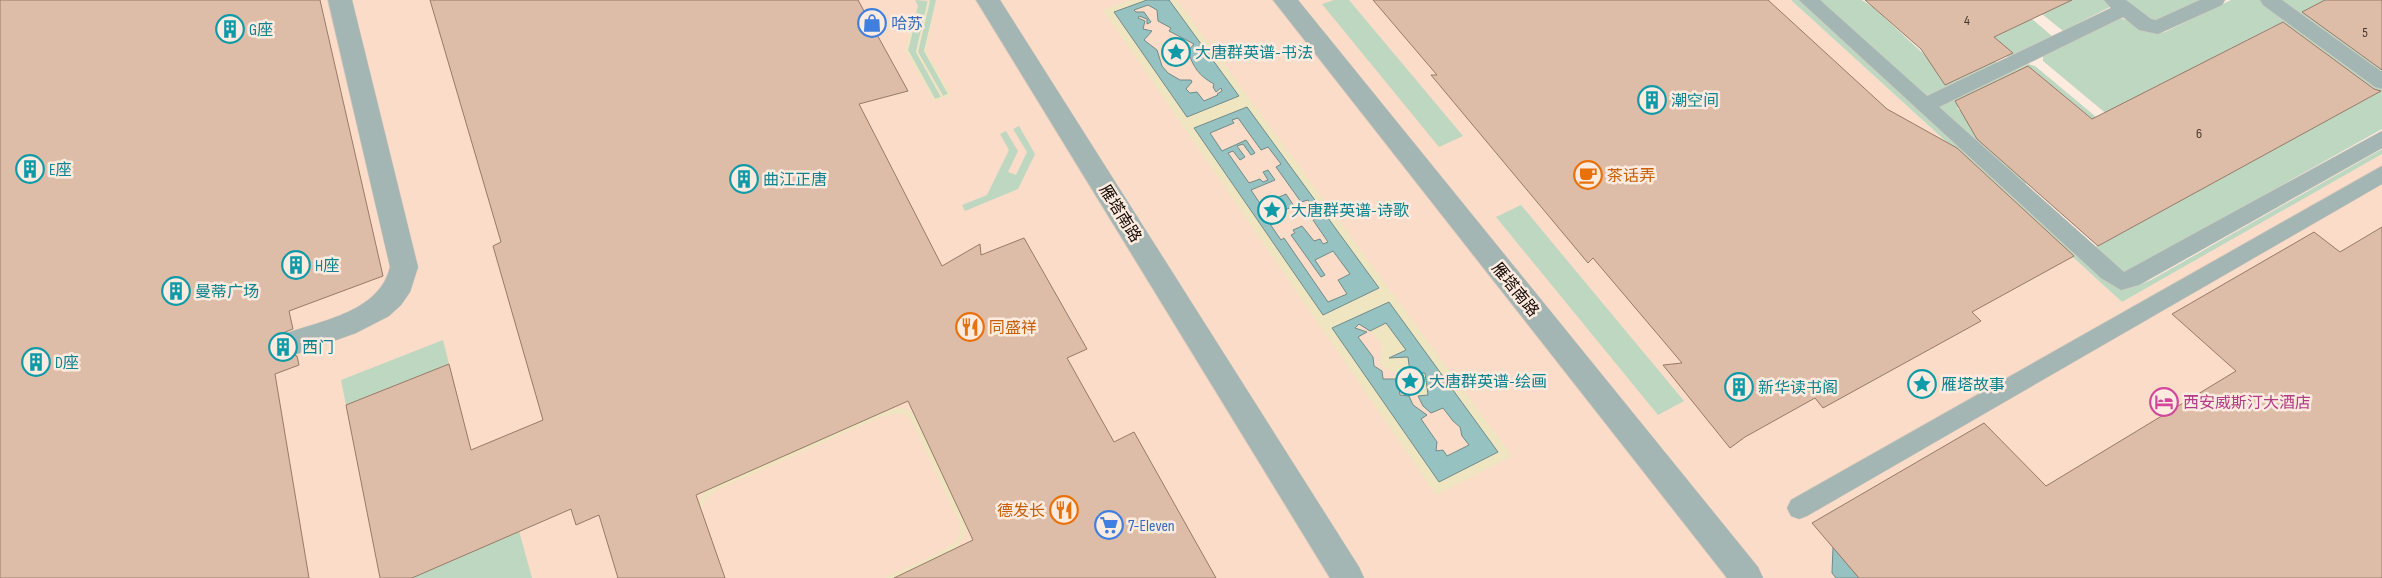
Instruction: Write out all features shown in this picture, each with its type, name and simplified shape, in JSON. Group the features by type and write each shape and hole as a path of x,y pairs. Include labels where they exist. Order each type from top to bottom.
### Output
{"street":[{"path":"297,342 367,316 384,306 396,294 404,281 404,268 340,0"},
{"name":"雁塔南路","path":"988,0 1348,578"},
{"name":"雁塔南路","path":"1285,0 1746,578"}],"lane":[{"path":"1808,0 2108,272 2115,278 2127,281 2382,139"},
{"path":"1924,106 2119,4 2146,24 2158,27 2216,0"},
{"path":"2269,0 2382,82"},
{"path":"1800,508 2382,174"}],"shaded area":[{"path":"0,0 1791,0 2122,302 2382,154 2382,578 0,578"}],"green space":[{"path":"915,0 928,1 916,52 941,97 935,99 908,50 915,22 917,21 915,19 918,6"},
{"path":"929,0 936,0 924,51 948,94 943,96 918,52"},
{"path":"1334,0 1349,0 1463,136 1439,147 1322,4"},
{"path":"1791,0 1802,0 2123,286 2134,287 2151,280 2382,149 2382,154 2122,302"},
{"path":"1813,0 1862,0 1874,8 1928,58 1977,45 1997,63 1926,96"},
{"path":"2053,0 2105,0 2110,7 2063,31 2042,14"},
{"path":"2121,0 2201,0 2154,22"},
{"path":"2231,0 2261,0 2382,88 2382,129 2123,274 1937,107 2028,64 2035,66 2107,126 2099,126 2034,71 1957,108 2022,166 2050,171 2025,184 2095,247 2368,97 2272,27 2201,64 2115,121 2043,61 2043,56 2121,18 2158,33 2165,32"},
{"path":"2277,0 2325,0 2382,56 2382,76"},
{"path":"2032,19 2052,36 2008,57 1988,40"},
{"path":"1019,126 1035,154 1018,189 965,211 962,205 987,195 1009,150 1000,134 1006,131 1018,151 1008,172 1016,175 1027,152 1013,129"},
{"path":"1521,205 1684,401 1658,415 1496,217"},
{"path":"443,340 449,364 346,405 341,380"},
{"path":"519,531 532,578 412,578"}],"sand":[{"path":"928,0 930,1 918,52 943,96 948,94 924,51 937,0 926,51 951,95 934,101 905,50 912,23 915,22 908,50 935,99 941,97 916,52"},
{"path":"1131,0 1147,0 1114,13 1187,117 1239,96 1169,0 1177,0 1512,456 1436,495 1103,10","holes":["1246,107 1379,289 1323,314 1194,128","1389,302 1498,451 1439,482 1333,328"]},
{"path":"1386,323 1406,350 1391,357 1408,357 1425,373 1428,395 1418,396 1415,381 1411,377 1380,364 1382,344 1370,331"},
{"path":"900,408 909,410 916,418 966,527 964,537 955,549 894,578 884,578 941,552 955,542 960,531 960,524 911,419 901,413 883,416 721,488 710,495 705,501 702,513 698,504 704,493 711,488 889,409"}],"water":[{"path":"1147,0 1169,0 1239,96 1187,117 1114,12","holes":["1148,5 1157,10 1158,21 1171,28 1169,31 1194,44 1188,51 1192,62 1200,74 1214,84 1213,87 1216,92 1221,88 1222,91 1218,95 1204,101 1197,92 1190,93 1186,89 1192,82 1191,80 1180,80 1168,73 1162,66 1157,50 1144,40 1152,31 1143,29 1145,21 1138,18 1139,16 1147,19 1147,24 1151,22 1144,12 1136,12 1134,10"]},
{"path":"1247,107 1379,288 1323,315 1194,128","holes":["1238,118 1261,150 1268,147 1281,164 1276,167 1301,202 1308,200 1320,217 1313,220 1328,242 1323,244 1320,239 1314,241 1302,226 1293,230 1295,233 1291,235 1321,277 1325,275 1315,260 1333,251 1350,274 1338,280 1347,294 1328,302 1284,238 1281,240 1270,224 1272,222 1263,209 1275,204 1280,212 1294,206 1286,194 1261,205 1251,190 1275,180 1268,170 1263,172 1268,180 1263,182 1260,179 1249,183 1228,153 1233,151 1240,160 1245,157 1237,146 1243,144 1251,155 1255,153 1246,140 1222,151 1210,133 1234,123 1232,120"]},
{"path":"1389,302 1498,452 1439,482 1332,328","holes":["1386,323 1406,350 1389,358 1408,357 1410,373 1425,373 1428,395 1418,396 1423,406 1431,413 1443,408 1460,427 1462,436 1469,445 1447,456 1443,450 1436,451 1437,442 1421,419 1427,415 1413,405 1409,396 1400,395 1398,379 1383,379 1382,371 1374,366 1373,357 1358,337 1367,332 1355,328 1359,324 1370,331"]},
{"path":"1833,547 1859,578 1836,578 1832,573"}],"building":[{"name":"曼蒂广场","path":"0,0 320,0 383,276 289,311 293,329 285,332 281,341 285,352 297,356 299,365 275,374 309,578 0,578"},
{"path":"430,0 858,0 908,91 859,104 942,266 980,244 981,255 1024,238 1087,349 1067,358 1114,442 1134,432 1216,578 894,578 973,540 908,401 696,495 725,578 618,578 599,515 576,525 571,509 412,578 380,578 346,405 449,364 471,450 543,420 493,246 501,242"},
{"path":"1373,0 1768,0 1887,109 1957,148 2074,256 1972,312 1981,321 1823,408 1815,398 1745,437 1730,448 1663,365 1682,363 1593,258 1588,263 1431,75 1437,75"},
{"path":"1865,0 2072,0 1994,37 2013,53 1945,85 1921,49"},
{"path":"2325,0 2382,0 2382,70 2302,12"},
{"path":"2283,22 2374,89 2381,91 2098,246 1977,139 1955,101 2028,66 2092,119"},
{"name":"西安威斯汀大酒店","path":"2382,227 2382,578 1859,578 1812,523 1984,423 2046,486 2236,371 2172,314 2314,232 2340,252"}],"place":[{"name":"哈苏","path":"872,23"},
{"name":"G座","path":"230,29"},
{"name":"大唐群英谱-书法","path":"1176,52"},
{"name":"潮空间","path":"1652,100"},
{"name":"E座","path":"30,169"},
{"name":"茶话弄","path":"1588,175"},
{"name":"曲江正唐","path":"744,179"},
{"name":"大唐群英谱-诗歌","path":"1272,210"},
{"name":"H座","path":"296,265"},
{"name":"曼蒂广场","path":"176,291"},
{"name":"同盛祥","path":"970,327"},
{"name":"西门","path":"283,347"},
{"name":"D座","path":"36,362"},
{"name":"大唐群英谱-绘画","path":"1410,381"},
{"name":"雁塔故事","path":"1922,384"},
{"name":"新华读书阁","path":"1739,387"},
{"name":"西安威斯汀大酒店","path":"2164,402"},
{"name":"德发长","path":"1064,510"},
{"name":"7-Eleven","path":"1109,525"}]}
